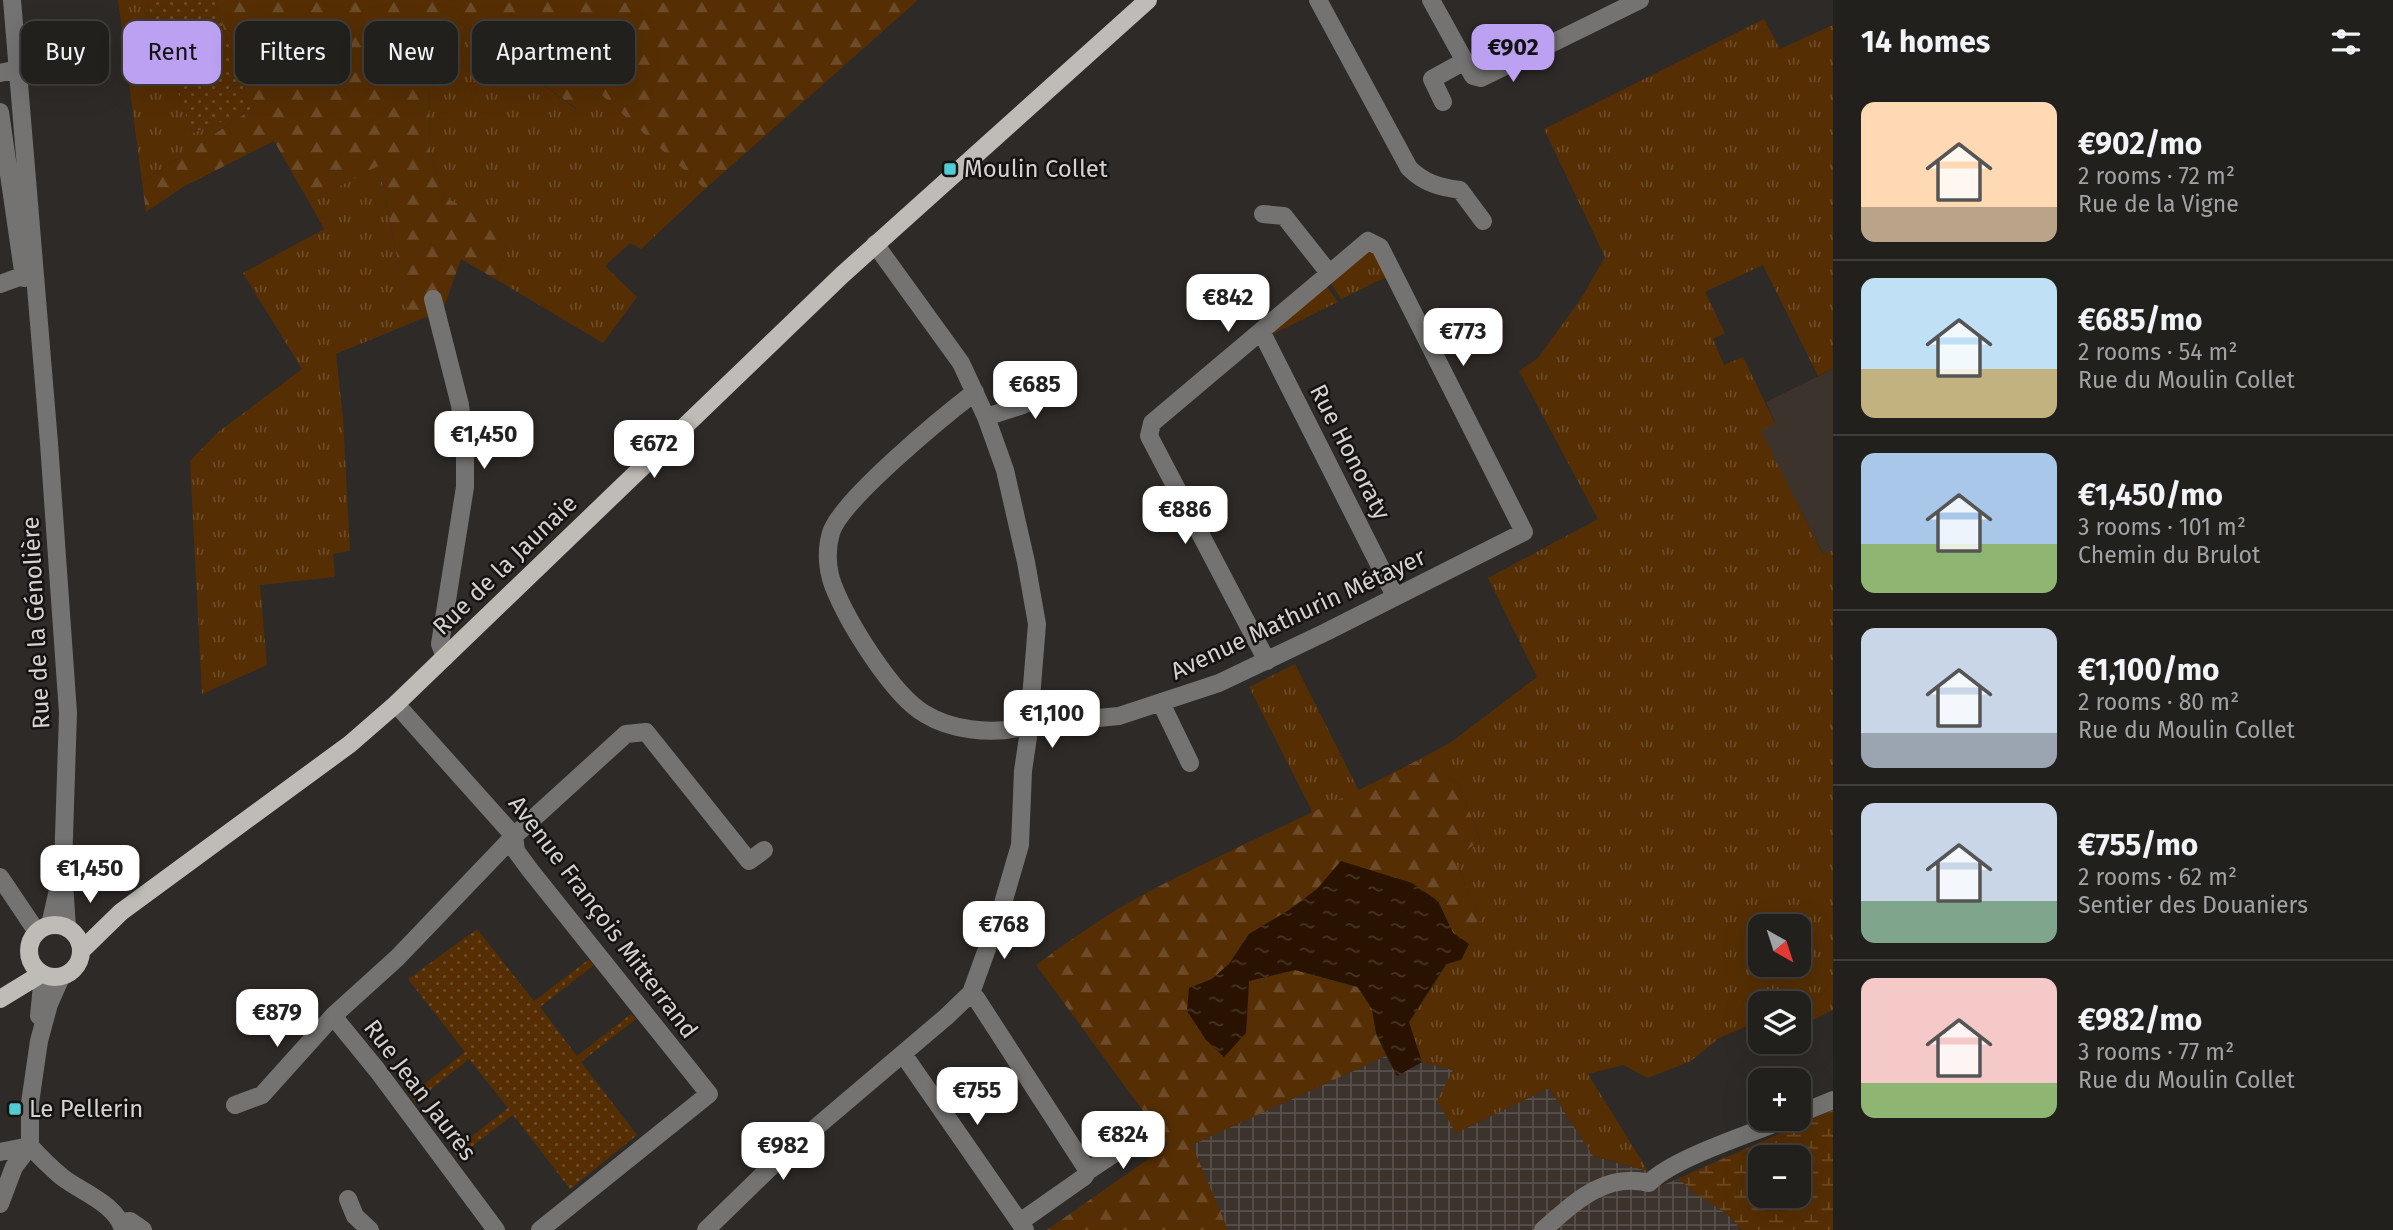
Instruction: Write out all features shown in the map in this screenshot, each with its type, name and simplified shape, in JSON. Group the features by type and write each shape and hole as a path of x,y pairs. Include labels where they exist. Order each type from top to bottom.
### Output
{"main road":[{"name":"Rue de la Jaunaie","path":"82,950 121,912 350,744 396,704 875,244 1149,0"},
{"name":"Rue de la Jaunaie","path":"57,929 121,912"},
{"path":"0,997 44,972 68,974 78,964 82,950 57,929 29,945 44,972"}],"street":[{"name":"Rue de la Génolière","path":"12,0 12,76 29,274"},
{"path":"1318,0 1409,168 1420,180 1439,187 1460,190 1483,221"},
{"path":"1431,0 1463,62 1473,76 1481,78 1640,0"},
{"path":"1443,103 1432,79 1463,62"},
{"path":"0,89 12,76"},
{"name":"Rue de la Génolière","path":"0,112 44,376 68,713 63,867 57,929"},
{"path":"1263,214 1284,216 1329,273 1152,424 1149,436 1267,661"},
{"name":"Avenue Mathurin Métayer","path":"1045,723 1119,716 1219,683 1524,532 1380,247 1368,241 1329,273"},
{"path":"875,244 961,363 986,417 1005,470 1037,624 1030,711"},
{"path":"0,284 29,274"},
{"path":"433,299 460,405 465,451 465,487 440,644 445,657"},
{"name":"Rue Honoraty","path":"1261,331 1395,596"},
{"path":"986,417 1023,405 1068,383"},
{"path":"975,392 851,501 831,530 827,556 832,584 847,613 897,690 924,714 951,726 1040,734 1045,723 1041,715 1030,711"},
{"path":"1161,703 1190,764"},
{"name":"Avenue François Mitterrand","path":"396,704 513,836 516,851 530,870 709,1094 540,1230"},
{"path":"706,1230 780,1158 971,993 1001,910 1020,845 1023,733 1020,717 1030,711"},
{"name":"Rue Jean Jaurès","path":"496,1230 377,1070 332,1016 397,958 513,836 626,734 646,732 749,861 764,850"},
{"path":"0,877 57,929"},
{"path":"0,1204 14,1167 30,1146 30,1102 39,1041 44,972"},
{"path":"971,993 1088,1171"},
{"path":"235,1105 262,1095 332,1016"},
{"path":"903,1054 1023,1226 1088,1171 1136,1139"},
{"path":"1811,1109 1833,1100"},
{"path":"1543,1230 1579,1200 1601,1187 1620,1180 1636,1180 1649,1184 1657,1174 1758,1131"},
{"path":"0,1152 30,1146"},
{"path":"30,1146 63,1178 112,1210 122,1226 130,1220 143,1230"},
{"path":"348,1199 355,1216 370,1230"}],"shaded area":[{"path":"1833,369 1833,550 1824,555 1760,431 1775,422 1766,402"},
{"path":"1386,1056 1397,1076 1422,1062 1454,1070 1456,1133 1549,1088 1593,1156 1648,1171 1663,1185 1679,1178 1686,1186 1734,1219 1741,1230 1228,1230 1191,1145"}],"green space":[{"path":"118,0 146,0 153,21 123,21 123,38"},
{"path":"146,0 214,0 235,62 235,84 242,84 251,110 192,133 175,84 221,84 221,21 153,21"},
{"path":"214,0 918,0 705,189 596,90 577,109 543,84 635,84 635,21 472,21 472,32 442,10 438,21 364,21 364,84 429,84 430,152 444,197 490,220 506,248 497,280 461,259 443,310 411,323 382,185 386,162 309,202 274,141 183,187 146,212 142,182 251,110 242,84 350,84 350,21 235,21 235,62"},
{"path":"442,10 457,21 438,21"},
{"path":"1764,19 1780,49 1833,25 1833,369 1818,376 1763,265 1705,292 1725,333 1713,339 1724,365 1743,357 1775,423 1761,431 1823,554 1833,550 1833,1010 1811,1021 1811,991 1748,991 1748,1026 1719,1038 1691,1061 1648,1078 1623,1065 1588,1074 1648,1171 1593,1156 1549,1088 1456,1133 1437,1101 1453,1070 1422,1062 1409,1023 1447,964 1461,959 1481,918 1454,860 1480,840 1459,783 1416,761 1450,743 1537,677 1488,578 1598,519 1519,371 1538,358 1582,297 1605,257 1544,129"},
{"path":"458,22 472,32 472,84 542,84 576,109 596,90 705,189 641,249 630,243 605,266 637,297 603,343 497,280 506,248 490,220 444,197 430,152 429,84 458,84"},
{"path":"129,84 175,84 192,133 251,110 142,182"},
{"path":"387,161 382,185 411,323 336,354 343,418 350,551 333,554 335,577 260,585 267,665 202,694 190,461 217,433 302,369 243,273 324,229 309,202"},
{"path":"1371,248 1388,276 1341,299 1330,282"},
{"path":"1326,285 1338,302 1273,334 1273,332"},
{"path":"1295,664 1359,791 1313,813 1249,687"},
{"path":"1416,761 1459,783 1480,840 1454,860 1481,918 1469,944 1453,933 1438,901 1341,861 1317,889 1249,934 1229,964 1212,979 1189,988 1246,1033 1249,981 1295,970 1357,987 1372,1009 1376,1033 1386,1056 1192,1145 1228,1230 1047,1230 1168,1145 1036,965 1104,917 1148,892"},
{"path":"477,929 534,1001 588,960 594,965 540,1007 577,1056 631,1014 636,1019 581,1062 637,1135 570,1189 513,1115 458,1157 453,1151 508,1108 469,1059 415,1102 410,1095 465,1052 408,979"},
{"path":"1833,1110 1833,1230 1741,1230 1727,1215 1679,1178 1748,1148 1748,1208 1811,1208 1811,1145 1754,1145 1785,1131 1811,1131 1811,1120"}],"water":[{"path":"1341,861 1412,883 1438,901 1453,933 1469,944 1461,960 1446,964 1409,1022 1422,1062 1397,1076 1376,1033 1372,1009 1358,987 1295,970 1249,981 1246,1033 1224,1057 1206,1040 1187,1011 1189,988 1212,979 1229,964 1249,934 1317,889"}],"place":[{"name":"Moulin Collet","path":"950,169"},
{"name":"Le Pellerin","path":"15,1109"}]}
